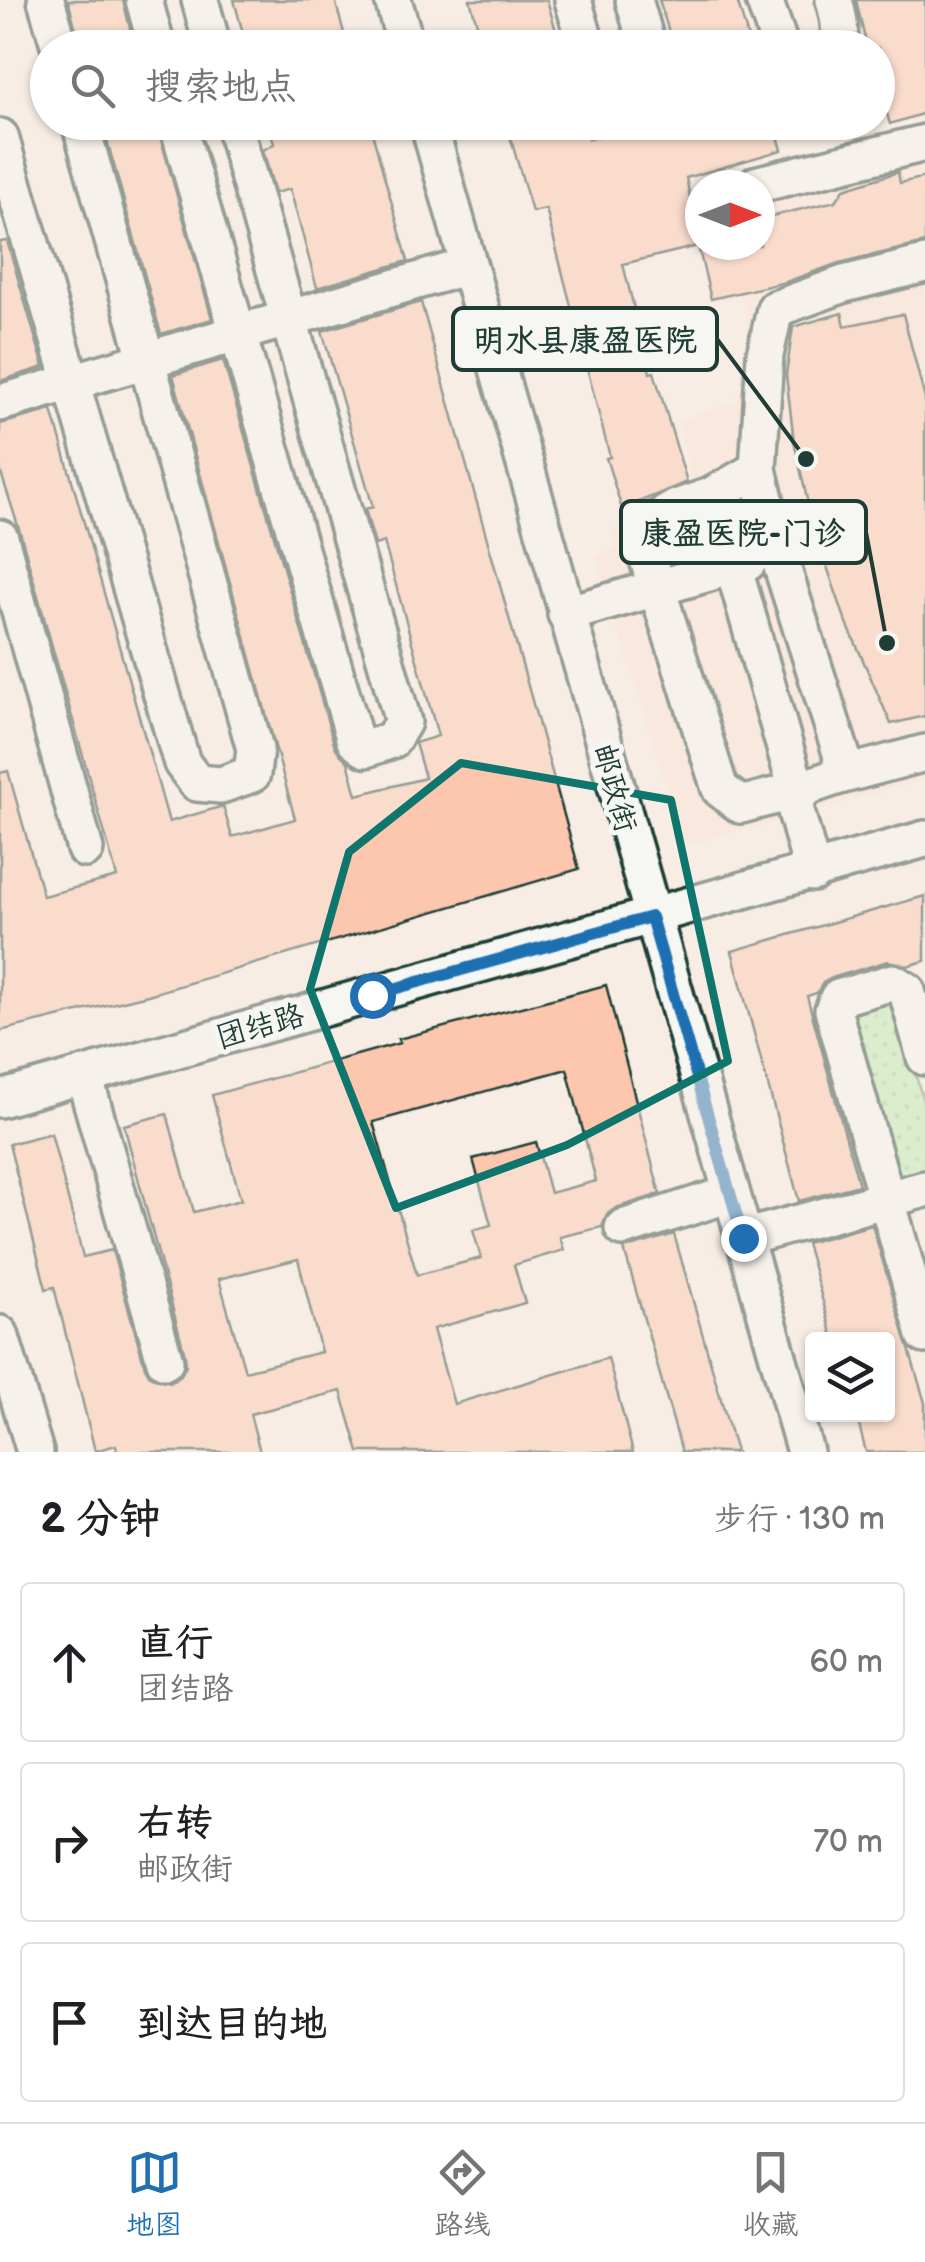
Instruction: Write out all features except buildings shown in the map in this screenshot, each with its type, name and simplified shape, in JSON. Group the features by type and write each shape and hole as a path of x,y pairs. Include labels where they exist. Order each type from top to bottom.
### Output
{"street":[{"path":"46,0 55,30"},
{"path":"144,0 152,30"},
{"path":"200,0 208,30"},
{"path":"393,0 401,30"},
{"path":"572,0 582,30"},
{"path":"634,0 643,30"},
{"path":"764,0 775,30"},
{"path":"834,0 840,30"},
{"path":"0,137 182,763 197,783 221,785 252,774 255,749 85,140"},
{"path":"183,140 355,741 366,749 392,740 404,722 238,140"},
{"name":"邮政街","path":"433,140 804,1452"},
{"path":"775,180 925,143"},
{"path":"840,776 842,756 778,554 758,469 765,355 775,309 844,284 925,264"},
{"path":"0,403 468,266"},
{"path":"758,469 654,521 644,547 720,790 741,805 925,753"},
{"path":"712,495 722,570 793,776 801,789 795,808 813,872"},
{"path":"0,538 85,849"},
{"path":"566,614 778,554"},
{"name":"团结路","path":"0,1099 925,839"},
{"path":"925,1057 906,991 893,982 838,998 832,1010 925,1335"},
{"path":"84,1075 165,1361"},
{"path":"743,1238 925,1189"},
{"path":"622,1228 730,1194"},
{"path":"0,1334 34,1452"}],"highlighted area":[{"path":"461,763 671,800 728,1061 567,1145 396,1208 310,989 349,852"}],"shaded area":[{"path":"925,125 925,779 685,846 596,556 616,549 611,530 627,519 697,496 677,421 736,402 753,346 739,285 752,260 775,260 775,170 751,170 867,140 895,140 895,133"}],"green space":[{"path":"887,1004 899,1014 925,1108 925,1170 898,1177 850,1010"}],"place":[{"name":"明水县康盈医院","path":"806,459"},
{"name":"康盈医院-门诊","path":"887,643"}],"route":[{"path":"372,995 651,917 743,1238"}]}
